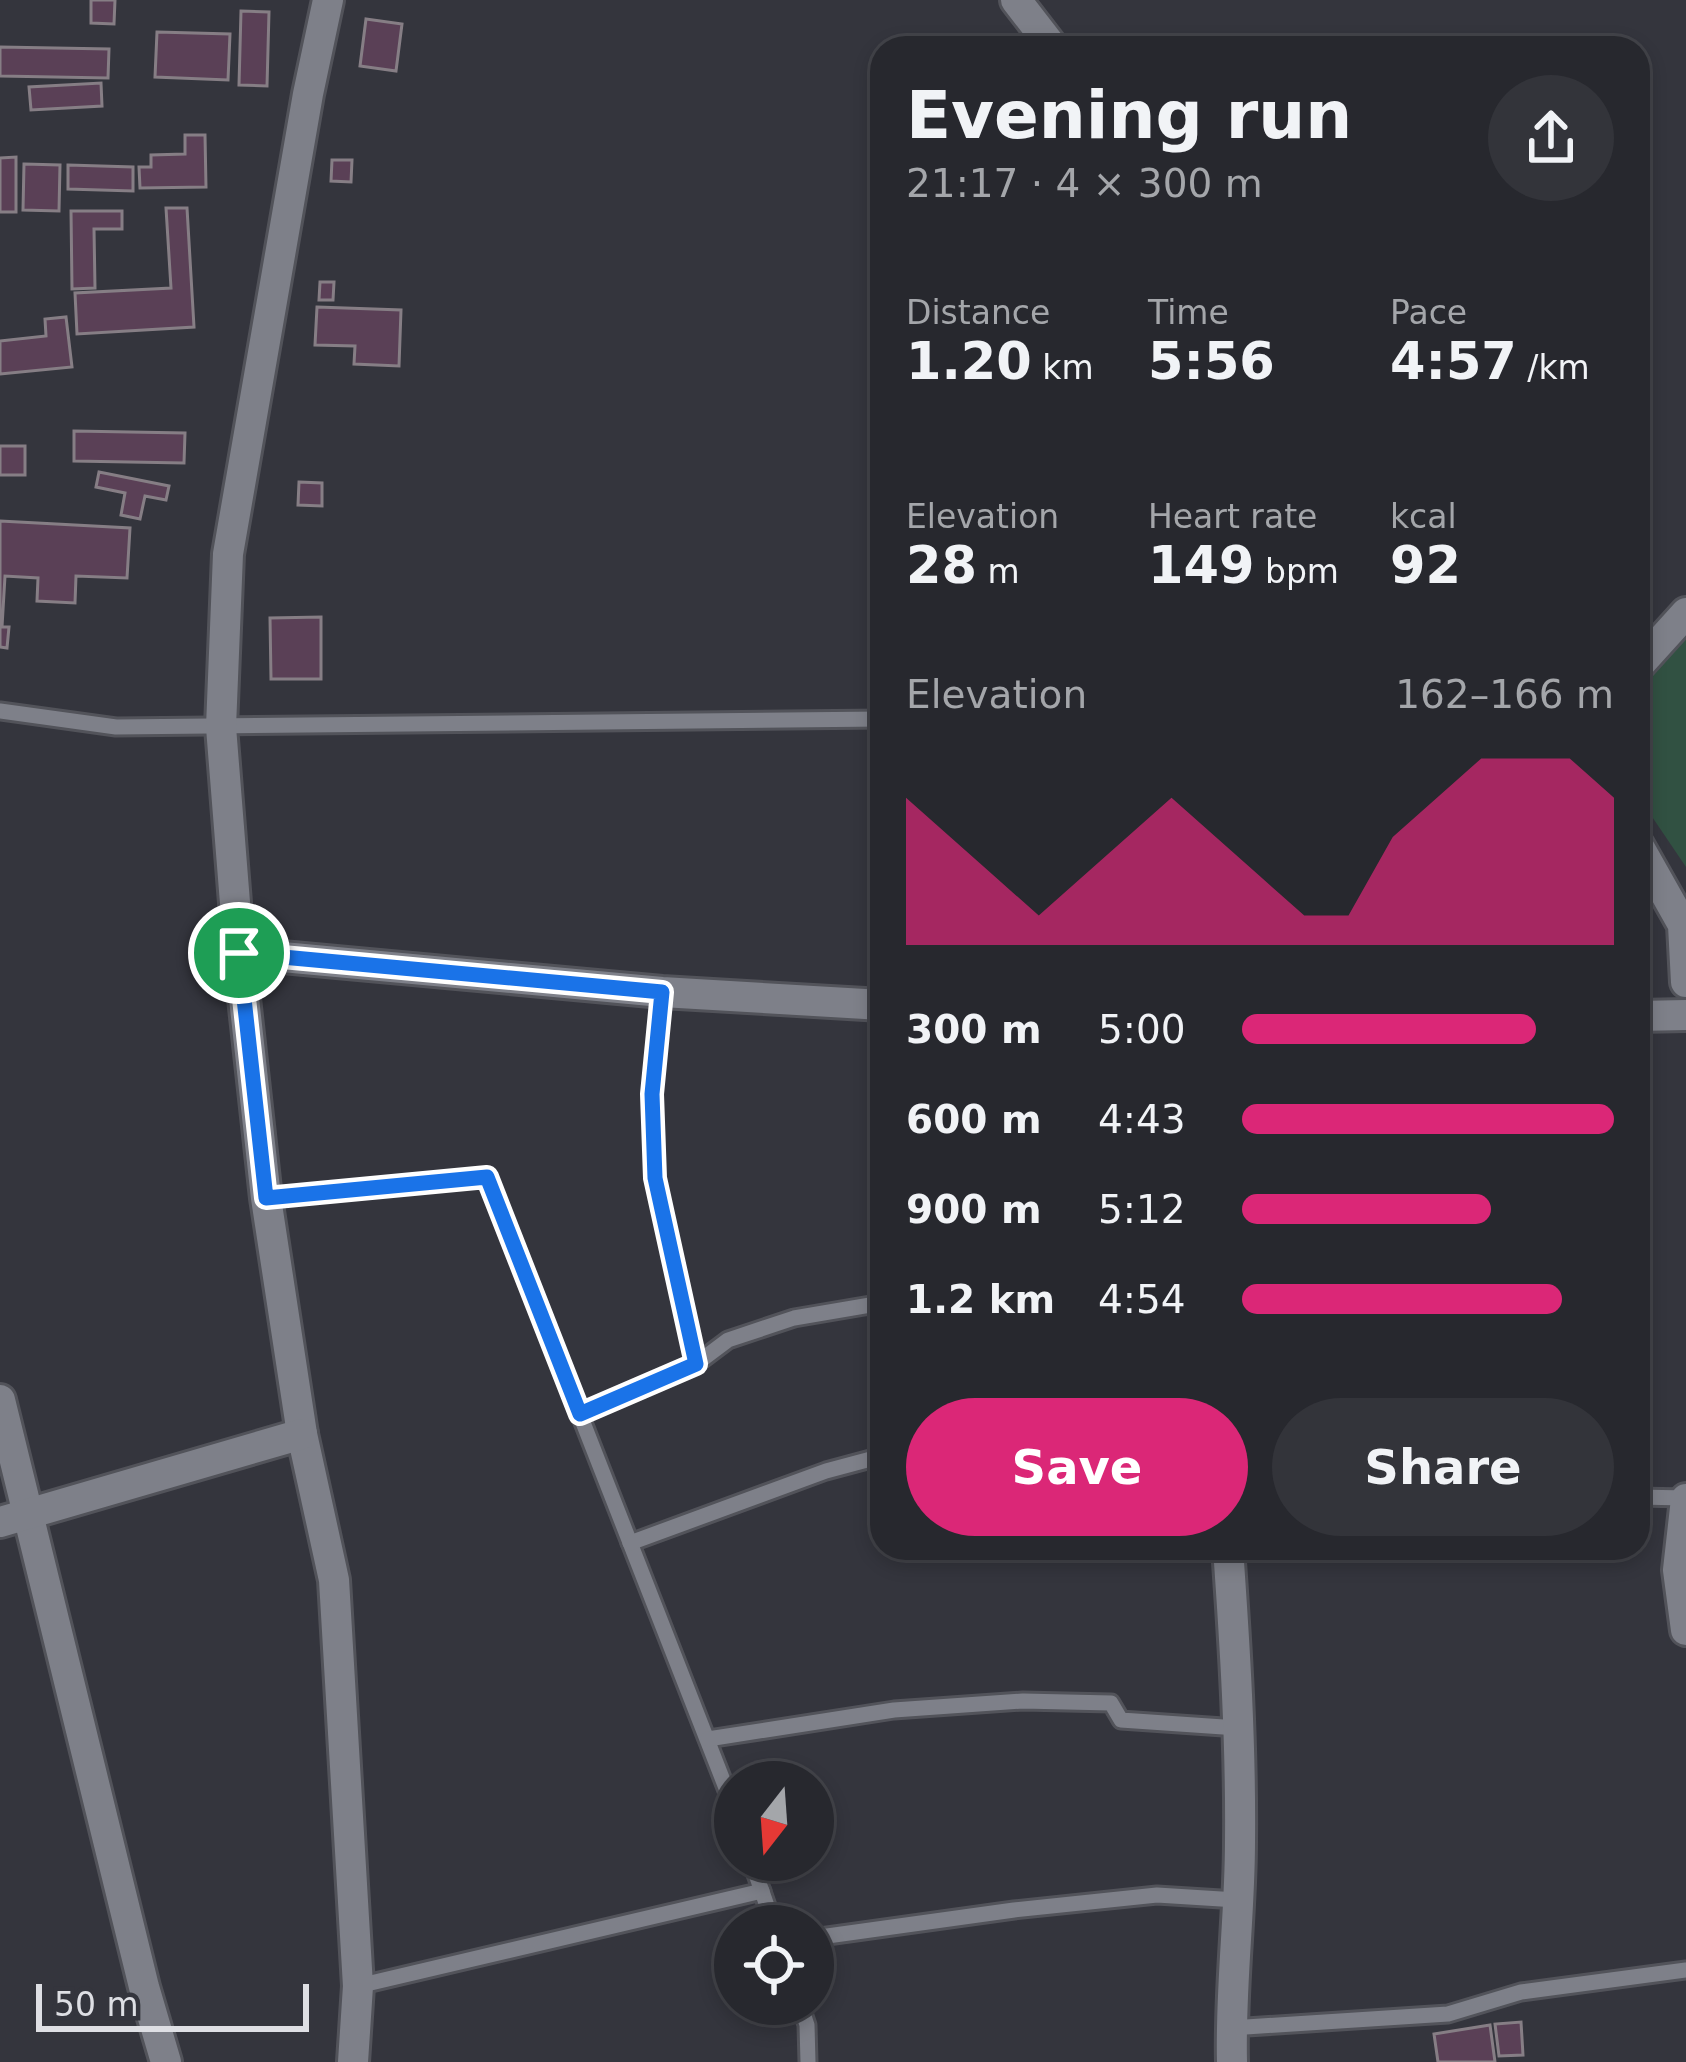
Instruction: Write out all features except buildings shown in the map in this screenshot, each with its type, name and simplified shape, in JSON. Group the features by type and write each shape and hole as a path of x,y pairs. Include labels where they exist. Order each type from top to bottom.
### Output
{"street":[{"path":"328,0 228,554 220,727 266,1198 302,1434 334,1580 358,1986 353,2062"},
{"path":"1016,0 1044,36"},
{"path":"1650,653 1686,614"},
{"path":"1650,867 1683,926 1686,982"},
{"path":"239,953 662,992 870,1004"},
{"path":"1650,1016 1686,1015"},
{"path":"0,1400 15,1518 166,2062"},
{"path":"15,1518 302,1434"},
{"path":"1685,1620 1678,1570 1686,1498"},
{"path":"1232,2062 1240,1843 1233,1560"}],"lane":[{"path":"0,711 116,727 870,719"},
{"path":"662,992 652,1094 655,1178 696,1364"},
{"path":"266,1198 487,1177 717,1761"},
{"path":"580,1414 696,1364 728,1340 794,1318 870,1305"},
{"path":"630,1543 870,1459"},
{"path":"1650,1497 1686,1498"},
{"path":"709,1739 894,1710 1023,1701 1111,1703 1121,1720 1238,1728"},
{"path":"759,1881 767,1905"},
{"path":"358,1986 762,1891"},
{"path":"834,1936 1157,1895 1238,1900"},
{"path":"1231,2028 1448,2014 1521,1992 1686,1970"},
{"path":"807,2025 808,2062"}],"green space":[{"path":"1686,635 1686,867 1650,814 1650,644"}],"route":[{"path":"239,953 662,992 652,1094 655,1178 696,1364 580,1414 487,1177 266,1198 239,953"}]}
